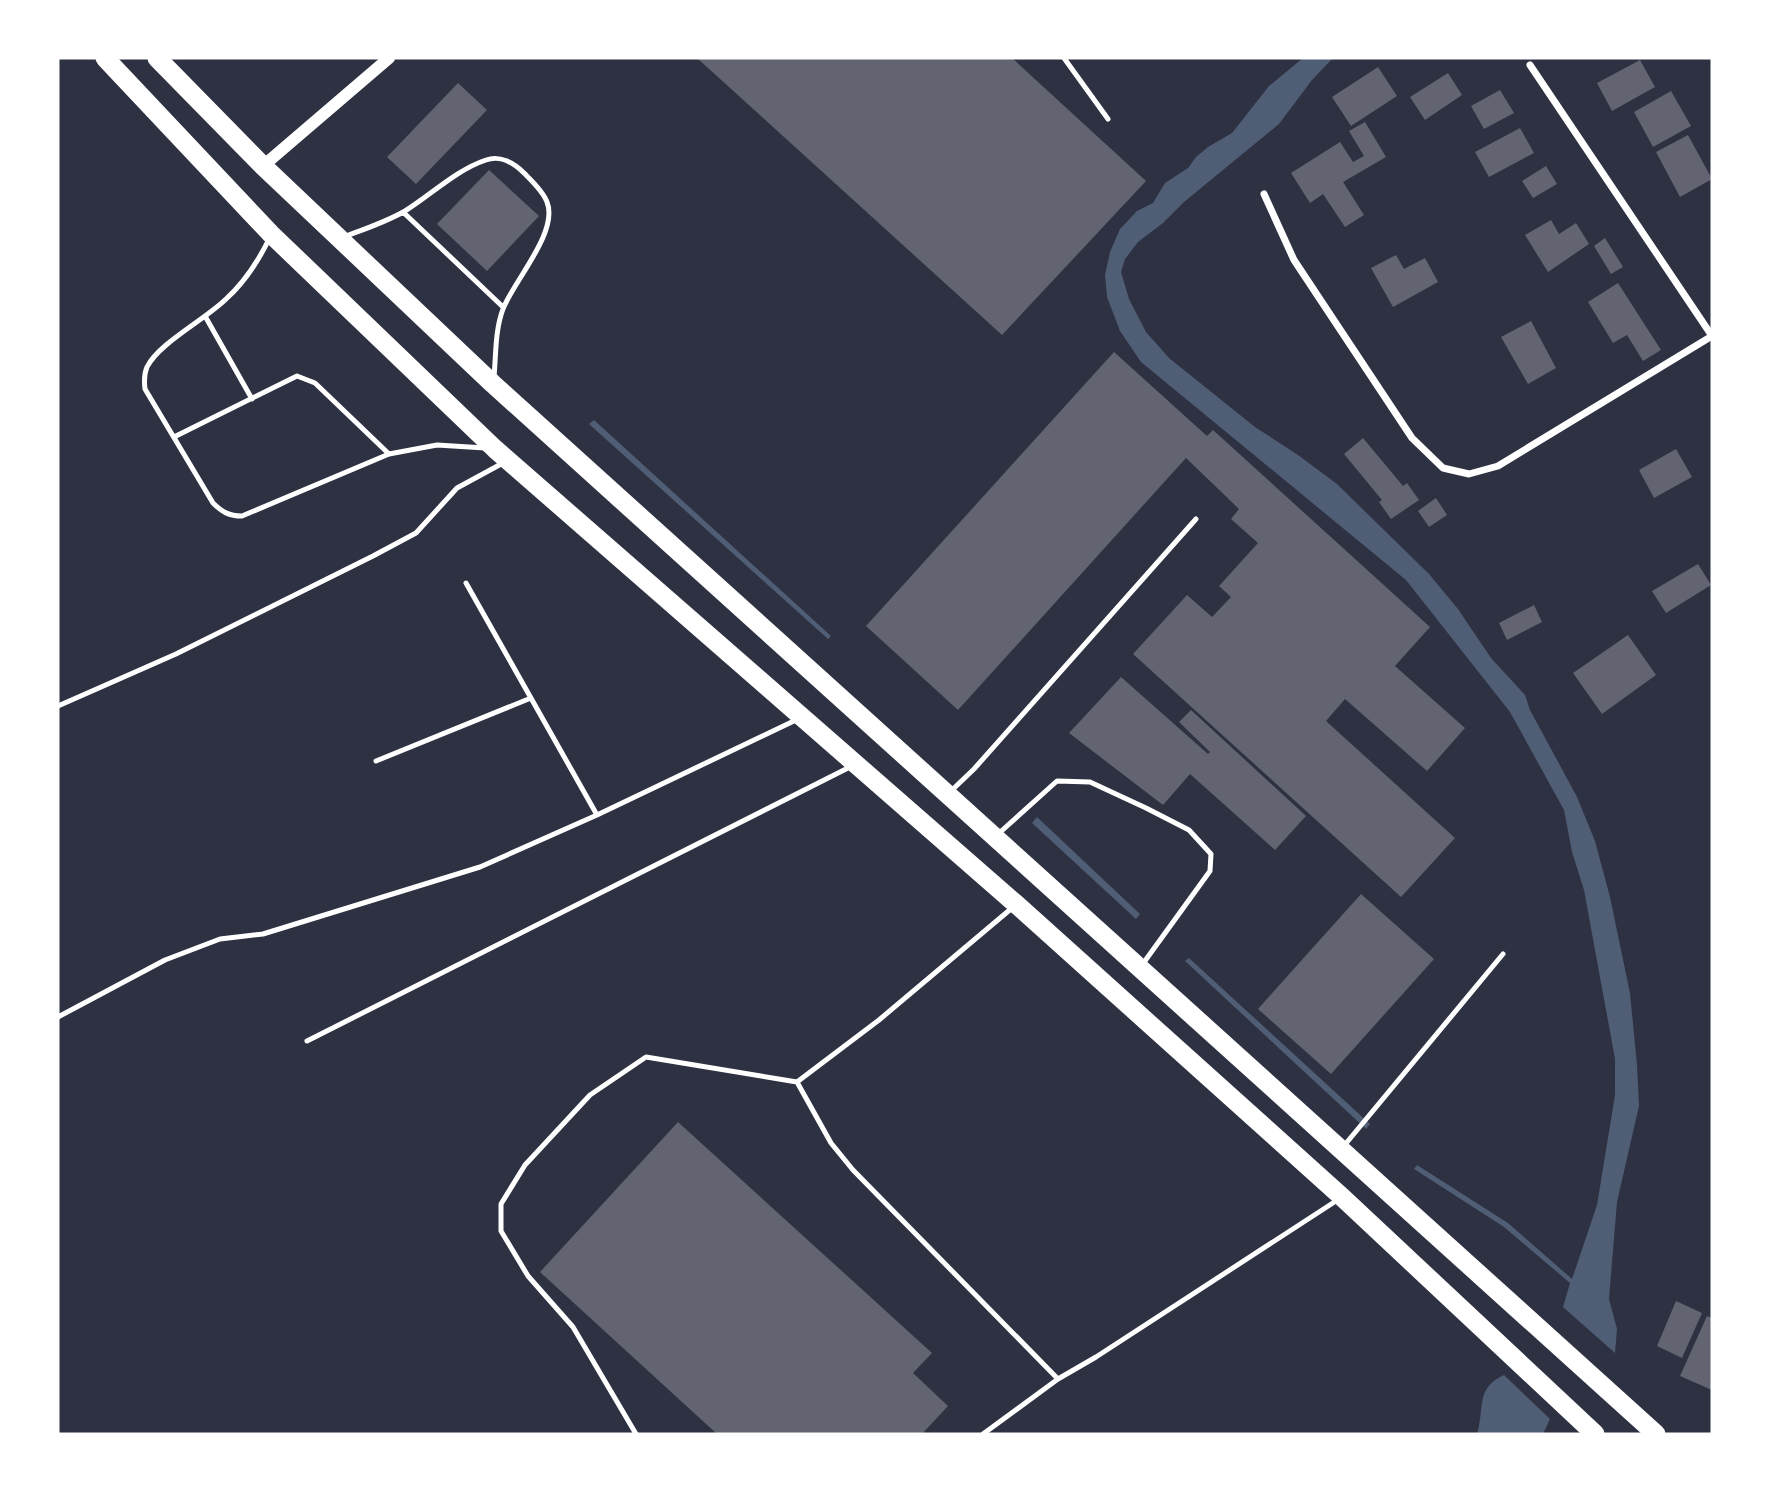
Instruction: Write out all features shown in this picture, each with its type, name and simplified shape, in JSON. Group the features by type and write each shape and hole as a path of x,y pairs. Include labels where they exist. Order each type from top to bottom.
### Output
{"highway":[{"path":"105,58 271,234 502,455 1016,904 1342,1197 1595,1434"},
{"path":"157,58 264,166 493,384 1656,1434"}],"street":[{"path":"264,166 389,58"},
{"path":"1264,194 1294,260 1412,438 1443,468 1469,474 1498,466 1712,336 1530,65"}],"lane":[{"path":"1064,58 1108,119"},
{"path":"339,238 403,212 469,168 488,159 505,159 536,185 548,203 548,217 541,241 503,307 493,384"},
{"path":"403,212 503,307"},
{"path":"271,234 260,258 244,281 226,300 156,355 147,367 144,378 145,388 213,503 223,512 242,516 389,454 418,447 438,445 502,455"},
{"path":"205,316 252,399"},
{"path":"174,437 297,376 308,379 389,454"},
{"path":"58,706 176,654 416,533 446,497 502,455"},
{"path":"948,794 974,769 1196,519"},
{"path":"466,583 597,815"},
{"path":"376,761 531,698"},
{"path":"58,1017 165,960 220,939 263,934 480,867 597,815 802,717"},
{"path":"307,1041 856,764"},
{"path":"995,837 1057,781 1090,782 1189,830 1211,855 1210,871 1140,967"},
{"path":"636,1434 573,1327 528,1276 500,1231 501,1204 525,1165 590,1095 646,1057 797,1082 879,1020 1016,904"},
{"path":"1341,1149 1503,954"},
{"path":"797,1082 831,1143 853,1170 1058,1379"},
{"path":"983,1434 1058,1379 1342,1197"}],"water":[{"path":"1303,58 1333,58 1312,80 1279,124 1138,242 1125,259 1121,272 1129,299 1146,332 1169,358 1255,427 1337,484 1429,574 1458,609 1491,658 1525,695 1530,710 1577,797 1595,841 1610,897 1630,993 1637,1065 1639,1106 1617,1202 1609,1299 1617,1329 1615,1353 1563,1307 1570,1283 1504,1227 1414,1169 1417,1165 1508,1223 1572,1279 1597,1205 1615,1095 1615,1059 1584,890 1572,852 1564,810 1510,712 1406,580 1141,362 1120,331 1107,297 1105,275 1110,252 1120,229 1137,211 1153,203 1165,183 1188,168 1208,147 1232,133 1269,86"},
{"path":"594,420 831,636 828,639 589,424"},
{"path":"1037,817 1140,914 1136,919 1032,823"},
{"path":"1189,958 1370,1124 1366,1129 1185,961"},
{"path":"1504,1375 1550,1419 1543,1434 1477,1434 1485,1393 1495,1380"}],"building":[{"path":"697,58 1012,58 1146,181 1002,335"},
{"path":"1640,60 1655,87 1612,111 1597,83"},
{"path":"1378,67 1397,96 1351,126 1332,97"},
{"path":"1448,73 1462,95 1425,120 1410,97"},
{"path":"458,83 487,110 416,184 387,157"},
{"path":"1500,90 1514,113 1484,129 1471,106"},
{"path":"1671,91 1691,126 1653,147 1634,112"},
{"path":"1365,122 1386,157 1343,182 1364,215 1345,227 1323,194 1310,203 1291,173 1340,142 1353,162 1364,156 1349,131"},
{"path":"1520,128 1534,153 1489,177 1475,152"},
{"path":"1688,135 1712,179 1680,197 1656,152"},
{"path":"1546,166 1557,184 1533,198 1522,181"},
{"path":"489,170 539,216 487,271 437,224"},
{"path":"1551,220 1559,234 1576,223 1589,244 1548,272 1525,235"},
{"path":"1605,238 1623,267 1611,274 1594,246"},
{"path":"1396,255 1404,269 1425,258 1438,282 1393,307 1371,268"},
{"path":"1618,283 1661,350 1643,361 1627,335 1613,343 1588,302"},
{"path":"1531,321 1556,368 1528,384 1501,337"},
{"path":"1114,352 1207,436 1213,430 1430,627 1395,666 1465,728 1427,771 1345,699 1326,721 1455,838 1401,897 1133,654 1187,595 1212,617 1231,597 1219,586 1258,543 1231,519 1239,509 1186,458 958,710 866,626"},
{"path":"1363,438 1403,486 1407,483 1419,500 1391,519 1379,502 1382,500 1344,454"},
{"path":"1676,449 1692,477 1654,498 1639,470"},
{"path":"1436,498 1447,515 1429,527 1418,511"},
{"path":"1698,564 1711,585 1666,613 1652,591"},
{"path":"1534,605 1542,622 1507,640 1499,623"},
{"path":"1628,635 1656,675 1602,714 1573,673"},
{"path":"1121,677 1208,754 1210,752 1179,722 1191,710 1306,816 1275,850 1190,774 1163,805 1069,733"},
{"path":"1361,894 1434,959 1331,1074 1258,1009"},
{"path":"678,1122 932,1353 913,1373 948,1406 922,1434 717,1434 540,1272"},
{"path":"1676,1301 1702,1313 1682,1358 1657,1346"},
{"path":"1707,1316 1712,1318 1712,1390 1680,1376"}]}
